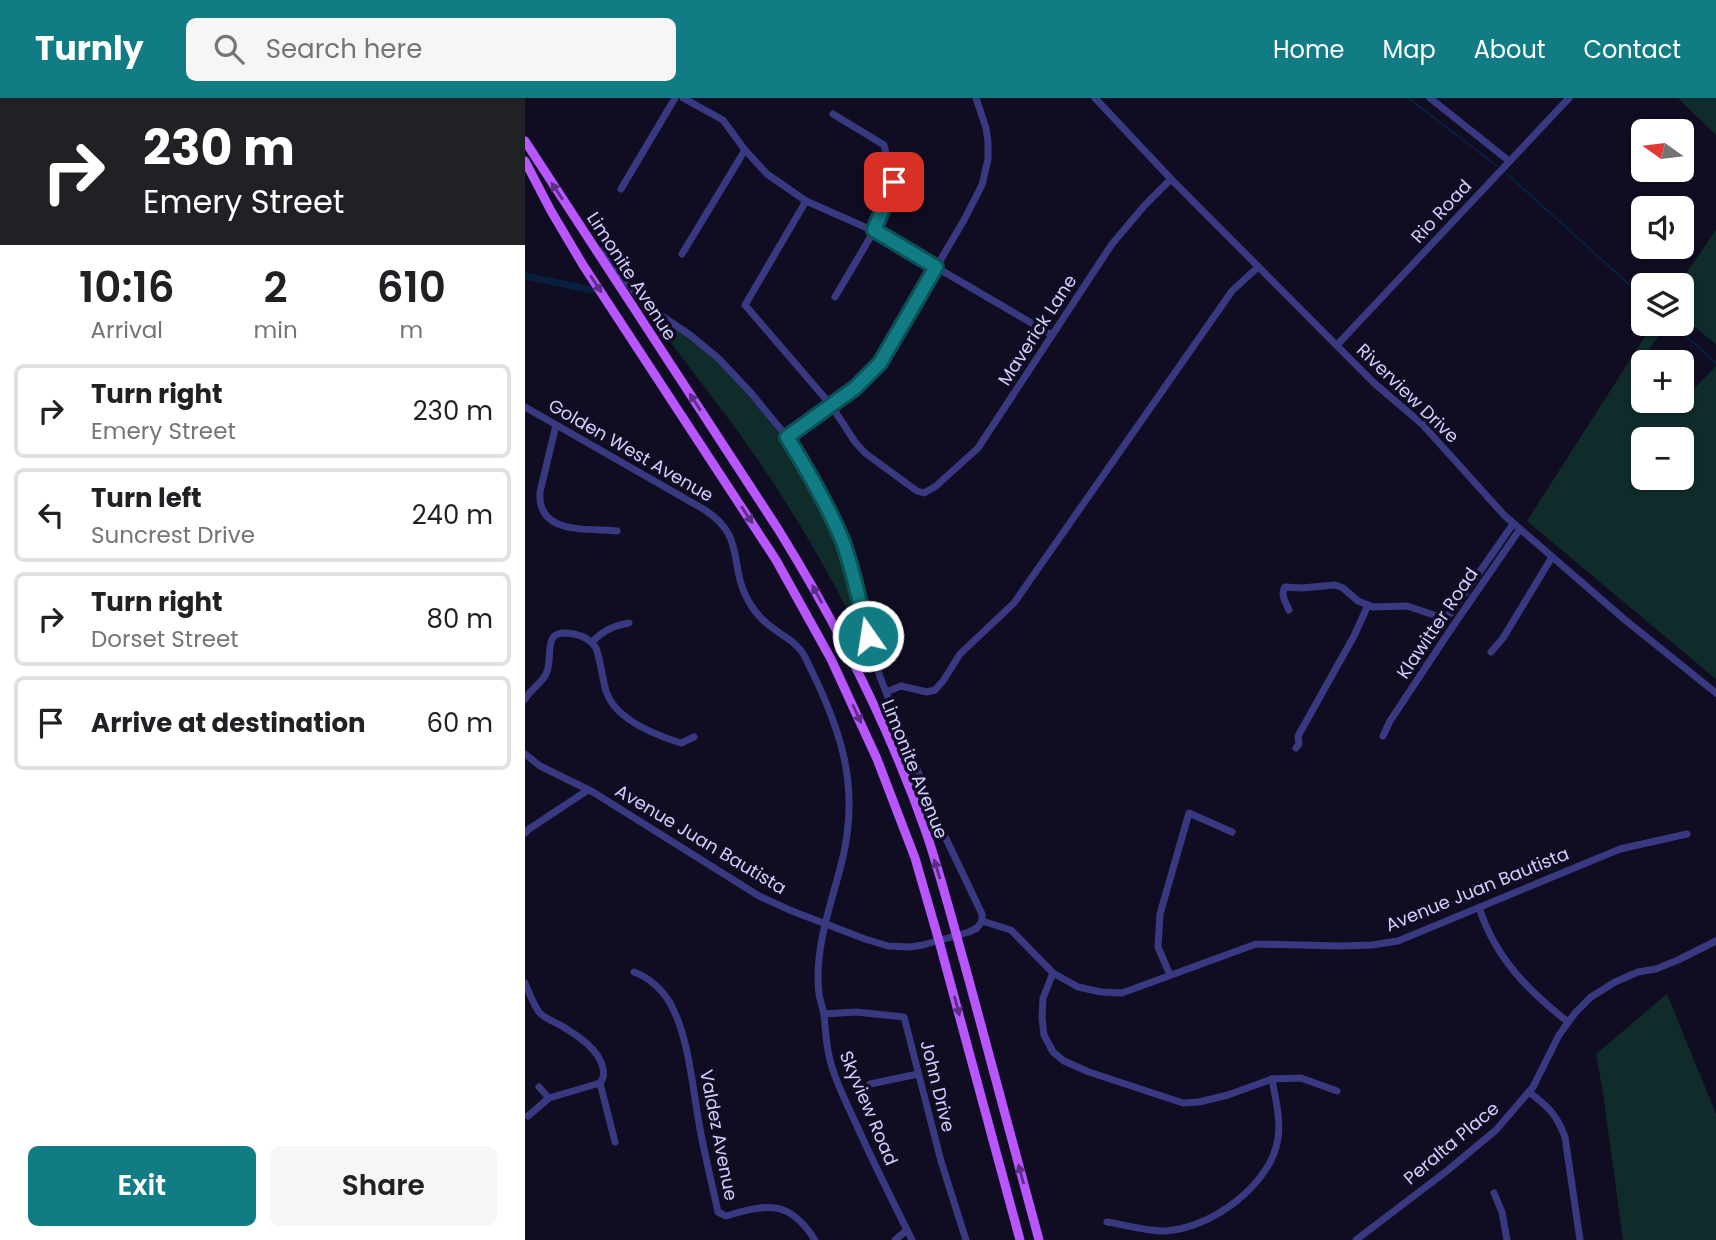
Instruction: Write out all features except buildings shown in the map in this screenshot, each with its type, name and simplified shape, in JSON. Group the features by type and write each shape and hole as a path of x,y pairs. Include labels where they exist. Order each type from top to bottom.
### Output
{"main road":[{"name":"Limonite Avenue","path":"525,141 806,574 888,736 926,835 957,934 1039,1240"},
{"name":"Limonite Avenue","path":"525,161 583,265 776,560 831,659 877,759 915,858 1020,1240"}],"street":[{"path":"621,189 675,98"},
{"path":"683,98 723,120 767,174 806,201 874,230 1052,335"},
{"path":"787,437 855,388 880,363 976,197 988,159 988,142 977,98"},
{"name":"Riverview Drive","path":"1095,98 1374,383 1422,424 1504,515 1716,692"},
{"path":"1430,98 1507,163"},
{"name":"Rio Road","path":"1337,345 1569,98"},
{"path":"833,114 884,145 894,182 874,230 835,297"},
{"path":"682,254 745,150"},
{"name":"Maverick Lane","path":"831,405 865,453 918,491 924,493 936,486 978,448 1112,244 1127,224 1171,178"},
{"path":"806,201 744,305 831,405"},
{"path":"591,243 610,260 650,308 718,358 751,394 787,437 821,494 853,572 872,651 886,692 940,826 982,914 982,921"},
{"path":"886,692 901,687 927,692 935,690 960,654 1014,603 1231,290 1258,267"},
{"name":"Golden West Avenue","path":"525,407 705,510 723,524 733,542 739,579 750,603 765,622 799,648 830,711 846,760 850,817"},
{"path":"557,425 540,492 539,502 544,516 555,524 617,531"},
{"path":"1289,610 1283,594 1287,586 1302,588 1335,585 1368,605 1407,606 1445,617 1516,526"},
{"name":"Klawitter Road","path":"1383,736 1390,721 1516,526"},
{"path":"1491,652 1503,638 1552,557"},
{"path":"1296,748 1299,744 1298,736 1354,636 1368,605"},
{"path":"1449,614 1456,620"},
{"path":"593,642 605,630 629,623"},
{"path":"525,699 546,675 552,638 557,634 575,634 593,642 600,659 607,693 613,706 621,714 642,727 681,743 694,737"},
{"name":"Avenue Juan Bautista","path":"525,754 540,766 588,790 748,890 775,904 888,946 910,947 939,941 969,932 977,928 982,921 1011,930 1053,973 1078,987 1101,992 1122,993 1256,944 1341,946 1398,941 1620,849 1687,834"},
{"path":"525,833 588,790"},
{"path":"1170,975 1158,947 1160,914 1189,813 1232,832"},
{"name":"Skyview Road","path":"850,817 847,843 824,923 821,943 819,994 824,1014 825,1038 832,1067 871,1158 912,1240"},
{"path":"1479,907 1486,928 1506,962 1528,988 1568,1022"},
{"name":"Peralta Place","path":"1356,1240 1496,1130 1529,1092 1559,1035 1591,997 1615,982 1678,960 1716,941"},
{"name":"Valdez Avenue","path":"634,972 661,990 676,1017 718,1212 726,1216 758,1207 786,1211 799,1219 815,1240"},
{"path":"1053,973 1043,998 1044,1035 1053,1052 1064,1061 1089,1072 1183,1103 1228,1095 1272,1079 1301,1078 1337,1091"},
{"path":"525,983 540,1013 580,1038 597,1054 602,1063 604,1075 600,1083 615,1142"},
{"name":"John Drive","path":"824,1014 856,1012 904,1017 941,1161 966,1240"},
{"path":"870,1084 918,1074"},
{"path":"1107,1222 1164,1231 1182,1229 1215,1216 1245,1193 1261,1178 1272,1161 1278,1139 1279,1118 1272,1079"},
{"path":"528,1116 549,1098 600,1083"},
{"path":"539,1087 549,1098"},
{"path":"1529,1092 1554,1113 1565,1137 1580,1240"},
{"path":"1494,1193 1502,1212 1507,1240"},
{"path":"895,1240 907,1230"}],"green space":[{"path":"1678,98 1716,98 1716,135"},
{"path":"1716,230 1716,344 1694,327 1694,273 1686,273"},
{"path":"676,329 699,345 733,378 777,431 795,458 826,516 857,613 849,613 774,484 670,341"},
{"path":"1645,336 1659,336 1648,350 1636,350"},
{"path":"1631,358 1631,413 1694,413 1694,389 1716,366 1716,679 1527,521"},
{"path":"1667,994 1716,1114 1716,1240 1623,1240 1596,1054"}],"waterway":[{"path":"1408,98 1497,166"},
{"path":"1507,174 1631,286"},
{"path":"525,276 592,290"},
{"path":"1686,336 1716,363"}],"route":[{"path":"868,636 853,572 833,518 787,437 855,388 880,363 936,267 874,230 894,182"}]}
